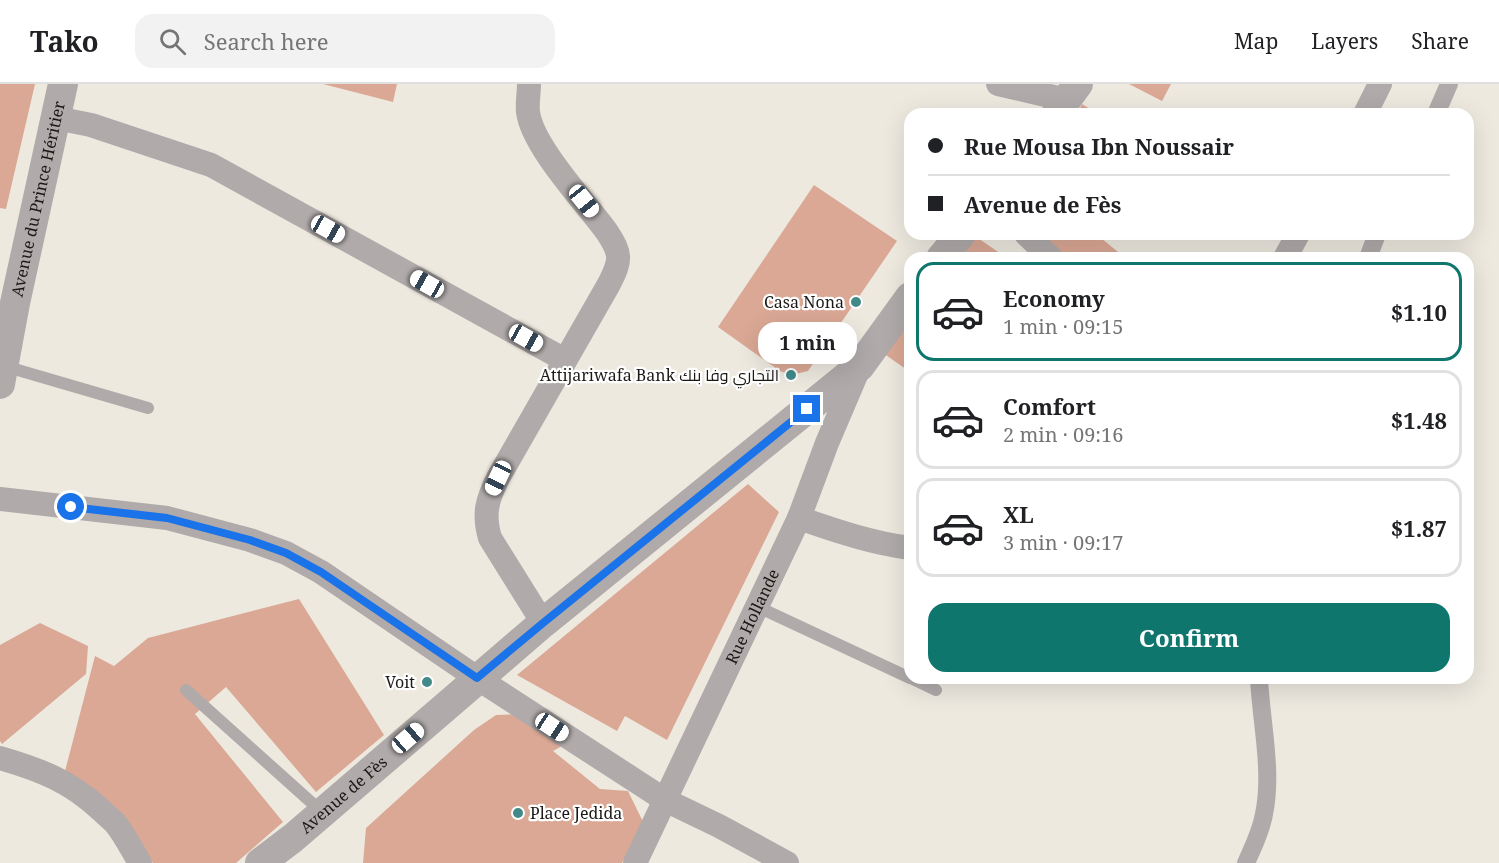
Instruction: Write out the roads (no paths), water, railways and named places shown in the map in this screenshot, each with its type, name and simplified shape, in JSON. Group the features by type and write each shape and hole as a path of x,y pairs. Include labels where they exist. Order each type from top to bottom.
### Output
{"street":[{"name":"Avenue du Prince Héritier","path":"2,375 7,302 63,84"},
{"path":"530,84 527,110 536,136 608,232 619,257 609,284 490,493 486,514 490,538 543,623"},
{"path":"998,84 1067,99"},
{"path":"1368,108 1380,84"},
{"path":"1439,108 1449,84"},
{"path":"56,118 91,125 211,165 565,360"},
{"path":"946,252 956,240"},
{"path":"1032,240 1045,252"},
{"name":"Avenue de Fès","path":"260,863 293,838 543,623 860,366 904,305"},
{"name":"Rue Hollande","path":"635,863 800,518 826,442 860,366"},
{"path":"0,499 167,518 250,540 286,553 321,572 477,678 665,800 788,863"},
{"path":"800,518 848,535 904,547"},
{"path":"1246,863 1258,838 1266,802 1267,771 1260,684"},
{"path":"0,758 53,776 66,782 91,800 116,824 140,863"}],"lane":[{"path":"2,375 148,408"},
{"path":"758,607 904,675"},
{"path":"924,684 936,690"},
{"path":"186,690 322,812"}],"place":[{"name":"Casa Nona","path":"856,302"},
{"name":"Attijariwafa Bank التجاري وفا بنك","path":"791,375"},
{"name":"Voit","path":"427,682"},
{"name":"Place Jedida","path":"518,813"}]}
